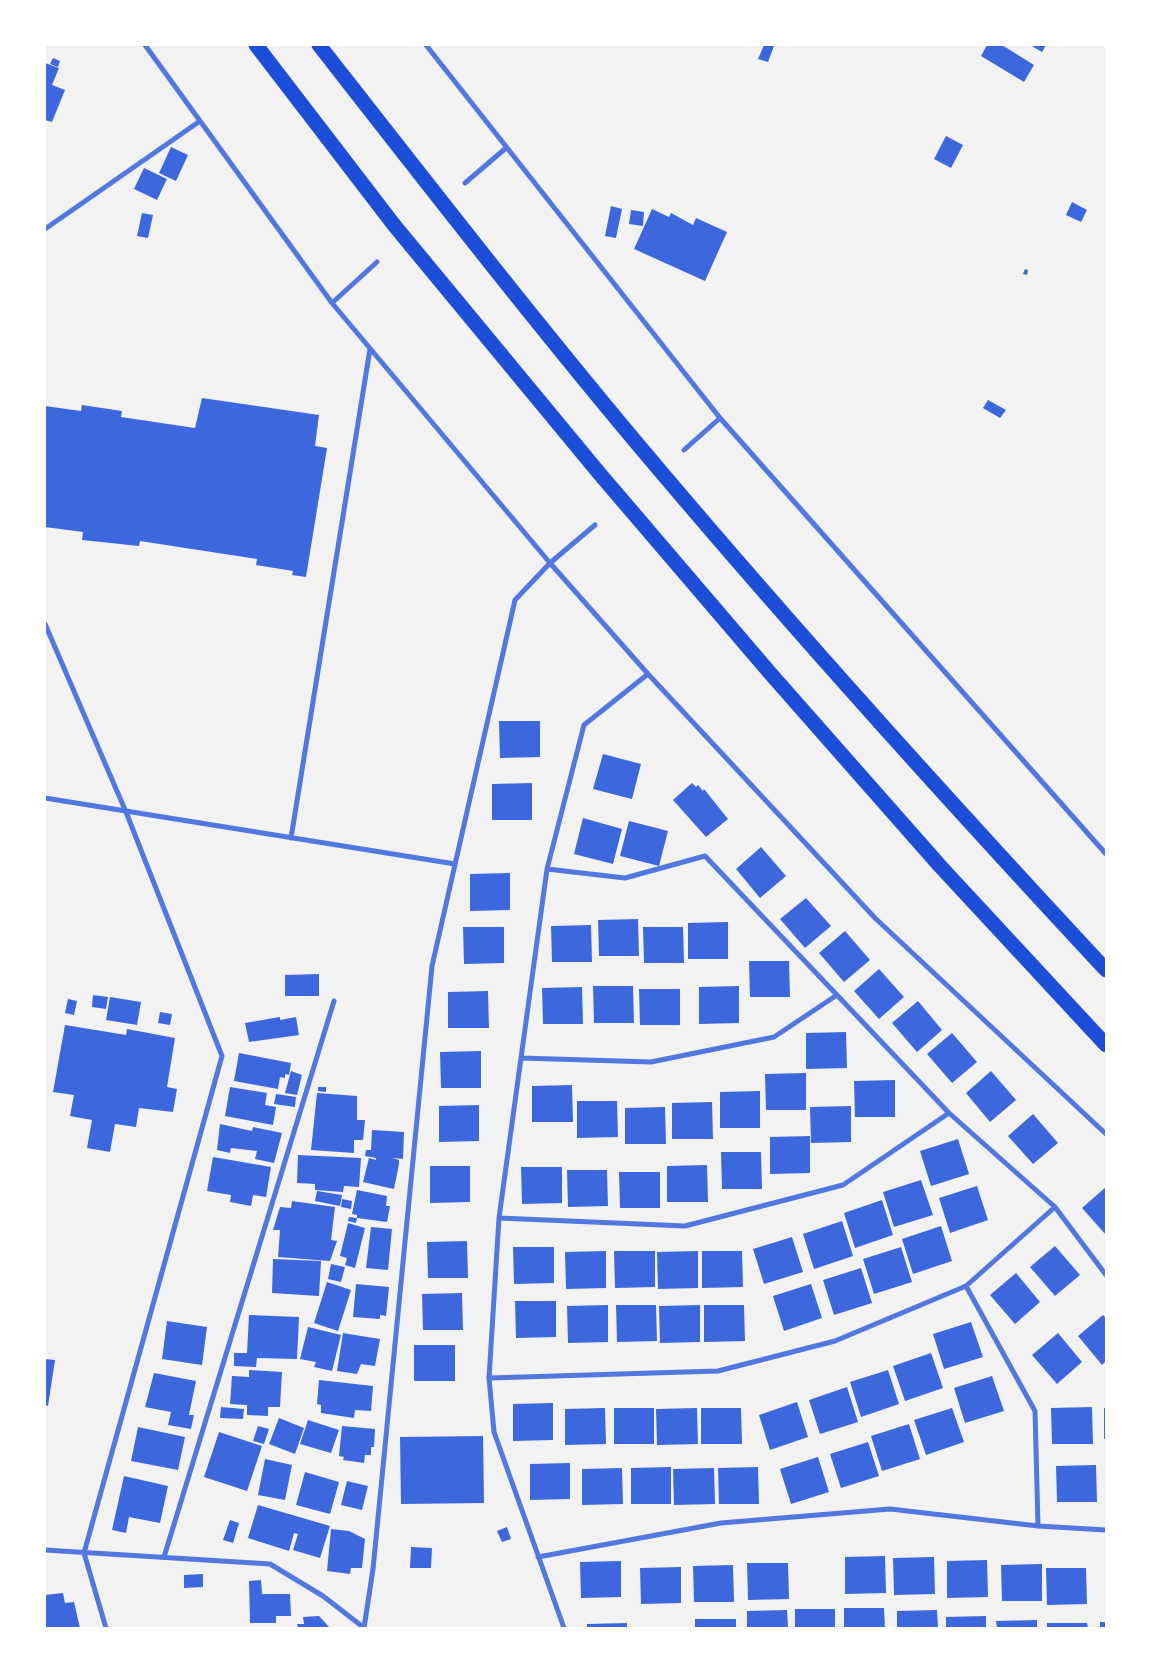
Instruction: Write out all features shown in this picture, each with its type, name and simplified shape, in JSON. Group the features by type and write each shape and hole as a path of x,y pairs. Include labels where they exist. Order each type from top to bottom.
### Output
{"highway":[{"path":"256,45 394,225 605,481 940,866 1106,1044"},
{"path":"319,45 432,190 641,448 816,652 1106,970"}],"street":[{"path":"144,45 332,303 550,563 648,674 875,918 1106,1134"},
{"path":"426,45 720,418 1106,854"},
{"path":"45,229 200,121"},
{"path":"465,183 506,148"},
{"path":"332,303 377,262"},
{"path":"291,838 370,349"},
{"path":"684,450 720,418"},
{"path":"45,1550 270,1564 323,1596 364,1627 372,1569 432,966 515,600 550,563 595,526"},
{"path":"45,624 126,812 222,1056 84,1553 106,1628"},
{"path":"564,1628 494,1432 489,1378 499,1218 547,869 584,725 648,674"},
{"path":"45,798 455,864"},
{"path":"547,869 625,878 706,856 949,1113 1055,1208 1106,1275"},
{"path":"521,1058 651,1062 774,1037 837,995"},
{"path":"164,1557 334,1001"},
{"path":"499,1218 685,1226 843,1185 949,1113"},
{"path":"489,1378 718,1371 835,1341 966,1286 1055,1208"},
{"path":"966,1286 1035,1411 1038,1526"},
{"path":"538,1557 721,1523 890,1509 1038,1526 1106,1530"}],"building":[{"path":"764,45 774,46 768,62 758,59"},
{"path":"987,45 1002,45 1034,65 1024,82 981,56"},
{"path":"1030,45 1046,45 1042,52"},
{"path":"53,58 60,61 58,67 50,64"},
{"path":"45,63 59,68 52,85 65,90 52,122 45,120"},
{"path":"946,136 963,145 951,168 934,159"},
{"path":"171,147 188,155 176,181 159,173"},
{"path":"144,168 167,179 157,200 134,189"},
{"path":"1072,202 1087,210 1081,222 1066,215"},
{"path":"611,206 622,209 616,238 605,236"},
{"path":"652,209 669,217 671,213 693,225 696,218 727,232 705,281 634,249"},
{"path":"631,210 644,212 643,226 629,224"},
{"path":"142,213 153,215 148,238 137,236"},
{"path":"1025,269 1028,270 1027,275 1023,274"},
{"path":"202,398 319,415 315,446 327,448 306,577 292,575 293,571 256,565 257,559 140,541 139,546 82,540 83,532 45,527 45,406 81,411 82,405 122,411 121,417 195,428"},
{"path":"988,400 1006,410 1000,418 983,408"},
{"path":"499,721 540,721 540,757 500,758"},
{"path":"603,754 641,764 632,799 593,789"},
{"path":"532,783 532,820 492,820 492,784"},
{"path":"692,783 696,787 698,785 703,791 704,789 728,819 706,837 673,800"},
{"path":"583,818 622,829 613,864 574,854"},
{"path":"629,821 668,831 659,866 620,856"},
{"path":"761,847 786,876 760,898 736,869"},
{"path":"510,873 510,910 470,911 470,874"},
{"path":"806,898 831,926 805,948 780,919"},
{"path":"638,919 639,956 599,956 598,920"},
{"path":"728,922 728,959 688,959 688,923"},
{"path":"591,925 592,962 552,962 551,926"},
{"path":"463,927 504,927 504,963 464,964"},
{"path":"643,927 683,927 684,963 644,963"},
{"path":"845,931 870,960 844,982 819,953"},
{"path":"749,961 789,961 790,997 750,997"},
{"path":"879,969 904,997 879,1019 854,991"},
{"path":"319,974 319,996 285,996 285,975"},
{"path":"593,986 633,986 634,1023 594,1023"},
{"path":"739,986 739,1023 699,1024 699,987"},
{"path":"582,987 583,1024 543,1024 542,988"},
{"path":"639,989 680,989 680,1025 640,1025"},
{"path":"488,991 489,1028 448,1028 448,992"},
{"path":"93,995 108,997 106,1009 92,1007"},
{"path":"110,997 141,1002 137,1025 106,1020"},
{"path":"68,999 77,1001 74,1015 65,1013"},
{"path":"918,1001 942,1030 917,1052 892,1023"},
{"path":"160,1012 172,1014 170,1025 158,1023"},
{"path":"280,1017 280,1020 296,1017 299,1035 249,1042 245,1023"},
{"path":"65,1025 126,1035 127,1029 175,1038 167,1087 177,1089 173,1112 139,1108 136,1127 115,1124 110,1152 87,1148 92,1120 70,1116 74,1095 53,1092"},
{"path":"846,1032 847,1068 806,1069 806,1033"},
{"path":"952,1033 977,1062 952,1083 927,1054"},
{"path":"481,1051 481,1088 441,1088 440,1052"},
{"path":"239,1053 291,1063 289,1075 285,1074 285,1078 280,1077 278,1089 234,1081"},
{"path":"291,1071 302,1075 297,1095 285,1093"},
{"path":"991,1071 1016,1100 990,1122 966,1093"},
{"path":"806,1073 806,1110 766,1110 765,1074"},
{"path":"895,1080 895,1117 855,1117 854,1081"},
{"path":"572,1085 573,1122 532,1122 532,1086"},
{"path":"230,1087 267,1093 265,1105 276,1107 273,1125 225,1116"},
{"path":"318,1087 326,1087 326,1092 318,1091"},
{"path":"760,1091 760,1128 720,1128 720,1092"},
{"path":"317,1093 357,1096 357,1120 365,1120 363,1140 354,1140 354,1153 311,1150"},
{"path":"276,1094 296,1097 295,1107 274,1104"},
{"path":"577,1101 617,1101 618,1137 577,1138"},
{"path":"712,1102 713,1139 672,1139 672,1103"},
{"path":"479,1105 479,1141 439,1142 439,1106"},
{"path":"851,1106 851,1142 811,1143 810,1107"},
{"path":"665,1107 666,1144 625,1144 625,1108"},
{"path":"1033,1114 1058,1143 1033,1164 1008,1136"},
{"path":"220,1124 252,1131 253,1127 282,1133 274,1163 255,1159 257,1151 231,1148 230,1153 217,1150"},
{"path":"372,1130 404,1132 403,1159 392,1158 399,1160 394,1189 363,1182 369,1158 376,1160 376,1158 365,1156 366,1150 371,1150"},
{"path":"810,1136 810,1173 770,1174 770,1137"},
{"path":"958,1139 969,1174 931,1186 920,1151"},
{"path":"721,1152 761,1152 762,1189 722,1189"},
{"path":"298,1155 361,1158 359,1187 344,1186 343,1192 315,1190 315,1184 297,1183"},
{"path":"213,1157 271,1167 266,1197 253,1195 251,1206 230,1202 231,1195 207,1191"},
{"path":"707,1165 708,1202 667,1202 667,1166"},
{"path":"430,1166 470,1166 470,1202 430,1203"},
{"path":"521,1167 562,1167 562,1203 522,1204"},
{"path":"567,1170 607,1170 608,1206 568,1207"},
{"path":"619,1172 660,1172 660,1208 620,1208"},
{"path":"921,1180 933,1215 894,1227 883,1192"},
{"path":"977,1186 988,1220 950,1233 939,1198"},
{"path":"1106,1187 1106,1235 1082,1208"},
{"path":"357,1190 387,1196 386,1206 390,1206 387,1222 357,1218 357,1215 352,1214"},
{"path":"317,1191 342,1195 340,1206 315,1201"},
{"path":"342,1199 352,1201 351,1209 341,1207"},
{"path":"882,1200 893,1235 855,1248 844,1213"},
{"path":"292,1201 335,1207 331,1240 337,1241 330,1261 278,1257 280,1230 273,1230 280,1207 291,1208"},
{"path":"349,1217 357,1218 356,1223 348,1221"},
{"path":"842,1221 853,1256 814,1269 803,1234"},
{"path":"348,1223 365,1228 355,1268 345,1265 347,1258 340,1256"},
{"path":"941,1226 952,1261 913,1274 902,1239"},
{"path":"371,1227 392,1229 388,1270 366,1268"},
{"path":"792,1237 803,1272 764,1284 753,1249"},
{"path":"467,1241 468,1278 428,1278 427,1242"},
{"path":"1055,1246 1080,1275 1055,1296 1030,1267"},
{"path":"513,1247 554,1247 554,1283 514,1284"},
{"path":"901,1247 912,1282 874,1294 863,1259"},
{"path":"606,1251 606,1288 566,1289 565,1252"},
{"path":"614,1251 655,1251 655,1287 615,1288"},
{"path":"698,1251 698,1288 658,1289 657,1252"},
{"path":"702,1251 742,1251 743,1287 702,1288"},
{"path":"273,1259 321,1261 319,1296 272,1293"},
{"path":"331,1264 345,1267 341,1282 328,1279"},
{"path":"861,1268 872,1303 834,1315 823,1280"},
{"path":"1016,1273 1040,1302 1015,1324 990,1295"},
{"path":"327,1282 351,1290 338,1331 314,1323"},
{"path":"356,1284 389,1287 386,1316 380,1315 380,1319 353,1317"},
{"path":"811,1284 822,1318 784,1331 773,1296"},
{"path":"462,1293 463,1330 423,1330 422,1294"},
{"path":"515,1301 556,1301 556,1337 516,1338"},
{"path":"608,1305 608,1342 568,1343 567,1306"},
{"path":"616,1305 656,1305 657,1341 617,1342"},
{"path":"700,1305 700,1342 660,1343 659,1306"},
{"path":"704,1305 744,1305 745,1341 704,1342"},
{"path":"249,1315 299,1317 297,1359 257,1358 256,1367 234,1366 234,1353 247,1353"},
{"path":"1103,1315 1106,1318 1106,1361 1102,1365 1078,1336"},
{"path":"167,1321 207,1327 202,1365 162,1359"},
{"path":"971,1322 983,1357 944,1369 933,1334"},
{"path":"308,1327 341,1335 332,1371 314,1367 316,1362 300,1359"},
{"path":"343,1333 380,1339 375,1366 361,1364 357,1374 337,1371"},
{"path":"1058,1333 1082,1362 1057,1384 1032,1355"},
{"path":"414,1345 455,1345 455,1381 414,1381"},
{"path":"931,1353 943,1388 905,1401 893,1366"},
{"path":"45,1359 55,1360 48,1406 45,1405"},
{"path":"249,1370 282,1372 280,1407 268,1407 268,1416 247,1415 247,1405 230,1404 232,1376 249,1377"},
{"path":"888,1370 899,1404 861,1417 850,1382"},
{"path":"154,1373 196,1381 189,1415 194,1415 191,1429 168,1425 171,1412 145,1407"},
{"path":"992,1376 1004,1411 965,1423 954,1388"},
{"path":"319,1380 373,1386 371,1411 355,1410 354,1418 321,1413 321,1405 317,1404"},
{"path":"847,1387 858,1422 820,1434 809,1400"},
{"path":"797,1402 808,1437 770,1450 759,1415"},
{"path":"553,1403 553,1440 513,1441 513,1404"},
{"path":"221,1407 244,1409 243,1419 220,1418"},
{"path":"1092,1407 1093,1444 1052,1444 1051,1408"},
{"path":"605,1408 606,1444 565,1445 565,1409"},
{"path":"614,1408 654,1408 654,1444 614,1444"},
{"path":"697,1408 698,1444 657,1445 656,1409"},
{"path":"701,1408 741,1408 742,1444 701,1444"},
{"path":"952,1408 964,1442 926,1455 914,1420"},
{"path":"1104,1408 1106,1408 1106,1439 1104,1439"},
{"path":"279,1418 304,1428 295,1454 269,1444"},
{"path":"308,1420 339,1430 331,1453 300,1444"},
{"path":"909,1424 920,1459 882,1471 871,1436"},
{"path":"258,1426 269,1429 264,1444 253,1441"},
{"path":"342,1426 375,1429 374,1447 371,1447 371,1455 365,1455 364,1463 343,1460 344,1457 339,1456"},
{"path":"138,1427 185,1437 178,1470 131,1461"},
{"path":"219,1432 262,1446 247,1491 204,1477"},
{"path":"483,1436 484,1503 401,1504 400,1437"},
{"path":"868,1442 879,1476 841,1488 830,1454"},
{"path":"818,1457 829,1492 791,1504 780,1469"},
{"path":"265,1459 292,1465 285,1500 258,1495"},
{"path":"570,1463 570,1499 530,1500 530,1464"},
{"path":"1096,1465 1097,1502 1057,1502 1056,1466"},
{"path":"671,1467 671,1504 631,1504 631,1468"},
{"path":"758,1467 759,1504 719,1504 718,1468"},
{"path":"622,1468 623,1504 582,1505 582,1469"},
{"path":"714,1468 715,1504 674,1505 673,1469"},
{"path":"305,1472 339,1482 330,1514 296,1505"},
{"path":"124,1476 168,1486 160,1523 129,1517 126,1533 112,1530"},
{"path":"347,1481 368,1486 362,1510 341,1505"},
{"path":"258,1505 330,1526 320,1558 293,1550 298,1534 294,1533 289,1551 248,1538"},
{"path":"230,1520 239,1523 233,1543 223,1540"},
{"path":"507,1527 511,1539 502,1542 497,1531"},
{"path":"331,1529 349,1531 365,1539 362,1568 351,1568 350,1574 327,1571"},
{"path":"411,1547 432,1548 431,1568 410,1568"},
{"path":"885,1556 886,1593 845,1594 845,1557"},
{"path":"934,1557 935,1594 894,1595 893,1558"},
{"path":"987,1560 988,1597 947,1598 947,1561"},
{"path":"621,1561 621,1597 581,1598 580,1562"},
{"path":"747,1563 788,1563 789,1599 748,1600"},
{"path":"1042,1564 1042,1601 1002,1601 1001,1565"},
{"path":"733,1565 734,1602 694,1602 693,1566"},
{"path":"681,1567 681,1603 641,1604 640,1568"},
{"path":"1046,1568 1086,1568 1087,1604 1047,1605"},
{"path":"203,1574 203,1587 184,1588 184,1575"},
{"path":"261,1580 262,1594 290,1594 291,1616 276,1616 276,1623 250,1623 249,1581"},
{"path":"63,1593 65,1603 74,1602 80,1628 45,1628 45,1595"},
{"path":"844,1608 884,1608 885,1628 844,1628"},
{"path":"795,1609 835,1609 835,1628 795,1628"},
{"path":"787,1610 788,1628 747,1628 747,1611"},
{"path":"937,1610 938,1628 897,1628 897,1611"},
{"path":"319,1616 330,1628 298,1628 297,1624 304,1624 303,1617"},
{"path":"986,1616 986,1628 946,1628 946,1617"},
{"path":"695,1619 736,1619 736,1628 695,1628"},
{"path":"1037,1620 1037,1628 997,1628 996,1621"},
{"path":"1100,1622 1106,1622 1106,1628 1100,1628"},
{"path":"627,1623 627,1628 587,1628 587,1624"},
{"path":"1047,1623 1087,1623 1088,1628 1047,1628"}]}
